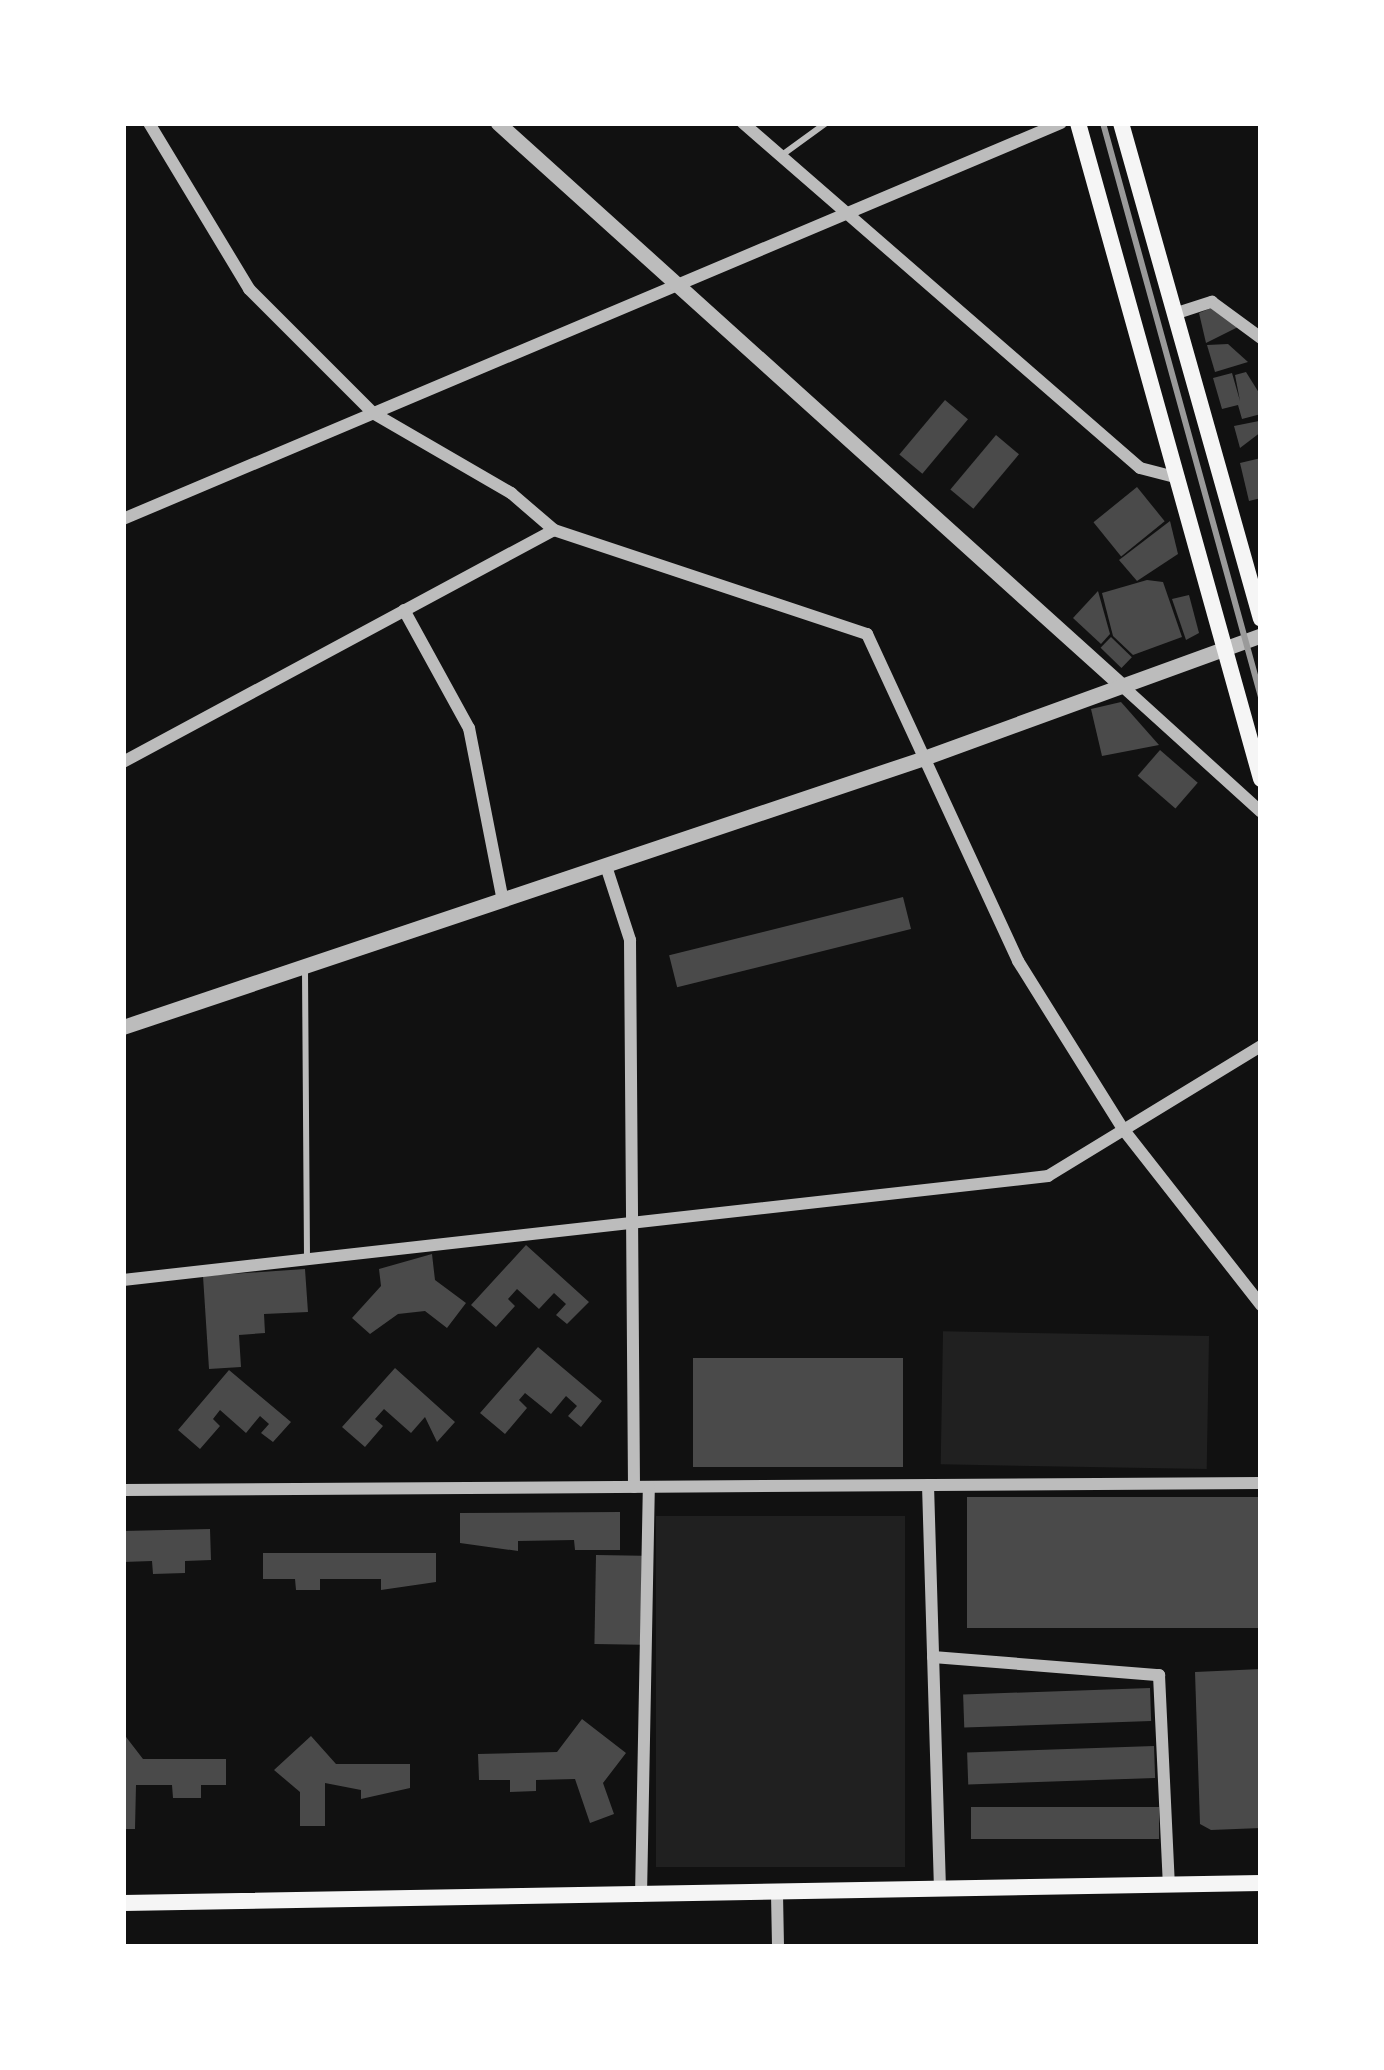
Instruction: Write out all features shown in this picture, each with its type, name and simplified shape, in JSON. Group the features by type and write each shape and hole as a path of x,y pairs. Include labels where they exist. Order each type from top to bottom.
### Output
{"main road":[{"path":"1078,123 1228,646 1261,779"},
{"path":"1121,123 1261,619"},
{"path":"123,1904 1261,1883"}],"street":[{"path":"149,123 249,289 373,412 511,493 554,530 867,634 1018,962 1124,1129 1261,1305"},
{"path":"498,123 1261,812"},
{"path":"743,123 1140,468 1179,478"},
{"path":"123,519 1061,123"},
{"path":"1174,314 1212,302 1261,338"},
{"path":"123,762 554,530"},
{"path":"404,610 469,728 502,901"},
{"path":"123,1027 921,759 1261,634"},
{"path":"607,866 629,940 630,1224 642,1487 641,1896"},
{"path":"123,1280 1048,1176 1261,1046"},
{"path":"123,1490 1261,1483"},
{"path":"928,1485 940,1890"},
{"path":"933,1657 1159,1675 1168,1886"},
{"path":"777,1894 778,1947"}],"lane":[{"path":"782,155 826,123"},
{"path":"305,968 307,1261"}],"shaded area":[{"path":"943,1331 1209,1336 1207,1469 941,1464"},
{"path":"656,1516 905,1516 905,1867 656,1867"}],"building":[{"path":"1211,308 1238,327 1206,343 1199,313"},
{"path":"1228,344 1248,362 1215,372 1207,345"},
{"path":"1246,372 1261,396 1261,414 1242,419 1238,405 1222,409 1213,378 1232,373 1240,401 1235,375"},
{"path":"945,400 968,419 922,474 899,454"},
{"path":"1259,421 1261,432 1240,448 1234,426"},
{"path":"996,435 1019,454 973,509 950,489"},
{"path":"1261,458 1261,498 1249,501 1240,463"},
{"path":"1137,487 1165,521 1121,556 1093,522"},
{"path":"1170,521 1178,554 1137,581 1119,560"},
{"path":"1147,580 1163,582 1182,637 1133,655 1113,636 1102,593"},
{"path":"1098,591 1110,634 1101,644 1073,618"},
{"path":"1189,595 1199,633 1186,640 1172,599"},
{"path":"1111,637 1132,657 1121,668 1101,648"},
{"path":"1121,702 1159,745 1102,756 1091,709"},
{"path":"1160,750 1198,783 1175,808 1138,776"},
{"path":"903,897 911,929 677,987 669,955"},
{"path":"526,1245 589,1302 567,1324 556,1315 566,1304 554,1293 539,1309 517,1289 508,1299 515,1306 496,1327 471,1305"},
{"path":"432,1254 435,1280 466,1303 447,1328 425,1311 398,1314 370,1334 352,1318 381,1286 379,1269"},
{"path":"305,1269 308,1312 264,1314 265,1333 239,1335 241,1367 209,1369 203,1276"},
{"path":"538,1347 602,1401 581,1427 568,1416 577,1406 566,1396 551,1414 525,1393 519,1400 527,1408 505,1434 480,1413"},
{"path":"693,1358 903,1358 903,1467 693,1467"},
{"path":"395,1368 455,1422 437,1442 425,1417 411,1433 384,1409 375,1419 383,1426 365,1447 342,1427"},
{"path":"229,1370 291,1422 273,1442 261,1433 269,1424 260,1416 246,1433 220,1410 213,1419 220,1426 200,1449 178,1430"},
{"path":"967,1497 1261,1497 1261,1628 967,1628"},
{"path":"620,1512 620,1550 575,1550 574,1540 518,1541 518,1551 460,1543 460,1513"},
{"path":"210,1529 211,1560 185,1561 185,1573 153,1574 152,1561 123,1562 123,1531"},
{"path":"263,1553 436,1553 436,1582 381,1590 381,1579 320,1579 320,1590 296,1590 295,1579 263,1579"},
{"path":"596,1555 642,1556 640,1645 594,1644"},
{"path":"1261,1669 1261,1828 1211,1830 1200,1824 1195,1672"},
{"path":"1150,1688 1151,1721 964,1728 963,1695"},
{"path":"582,1719 626,1753 603,1783 614,1814 590,1823 575,1779 536,1780 536,1791 510,1792 510,1780 479,1780 478,1754 557,1752"},
{"path":"123,1733 143,1759 226,1759 226,1785 201,1785 201,1798 173,1798 172,1785 136,1785 135,1829 123,1829"},
{"path":"311,1736 336,1764 410,1764 410,1788 361,1799 361,1790 325,1783 325,1826 300,1826 300,1792 274,1770"},
{"path":"1154,1746 1155,1778 968,1785 967,1753"},
{"path":"971,1807 1159,1807 1159,1839 971,1839"}],"railway":[{"path":"1103,123 1261,697"}]}
